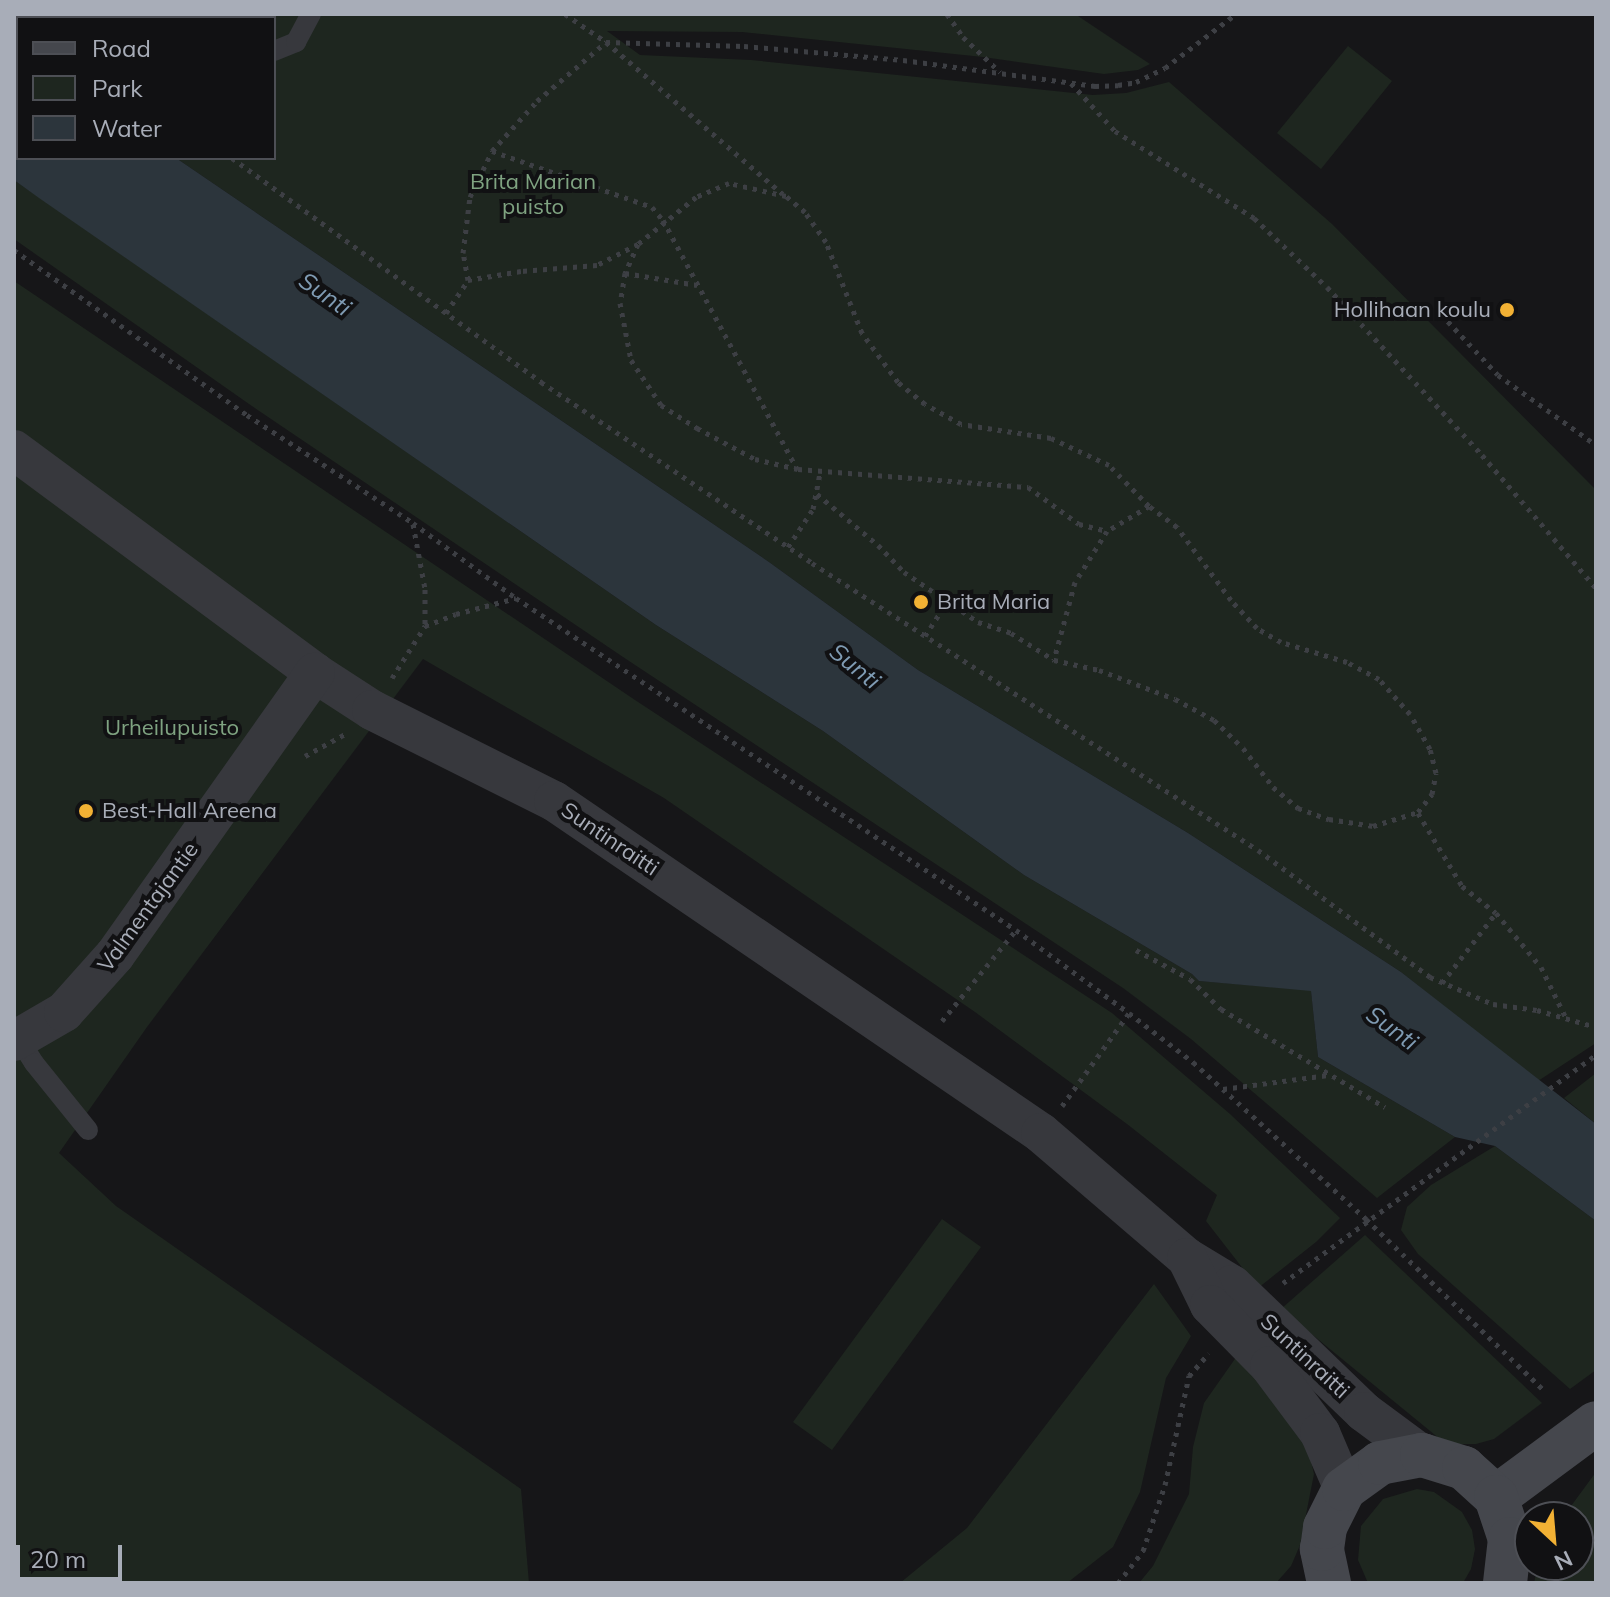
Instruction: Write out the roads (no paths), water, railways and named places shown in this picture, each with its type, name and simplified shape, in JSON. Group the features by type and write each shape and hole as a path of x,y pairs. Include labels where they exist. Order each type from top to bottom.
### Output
{"main road":[{"path":"1496,1497 1596,1423"},
{"path":"1329,1583 1322,1549 1325,1527 1344,1489 1380,1463 1422,1455 1464,1468 1496,1497 1510,1539 1505,1583"}],"street":[{"name":"Suntinraitti","path":"14,450 315,673 372,710 554,801 1041,1133 1187,1258 1232,1285 1244,1319 1270,1366 1320,1433 1344,1489"},
{"name":"Valmentajantie","path":"17,1040 64,1012 115,955 315,673"},
{"name":"Suntinraitti","path":"1244,1319 1422,1455"}],"lane":[{"path":"276,50 296,42 311,14"},
{"path":"17,1040 88,1130"}],"water":[{"name":"Sunti","path":"14,44 16,160 179,160 769,562 918,670 1188,833 1401,972 1596,1124 1596,1221 1495,1146 1455,1137 1318,1057 1311,991 1199,981 1024,875 823,731 656,625 14,180"}],"place":[{"name":"Hollihaan koulu","path":"1507,310"},
{"name":"Brita Maria","path":"921,602"},
{"name":"Best‑Hall Areena","path":"86,811"}],"park label":[{"name":"Brita Marian puisto","path":"533,194"},
{"name":"Urheilupuisto","path":"172,728"}]}
